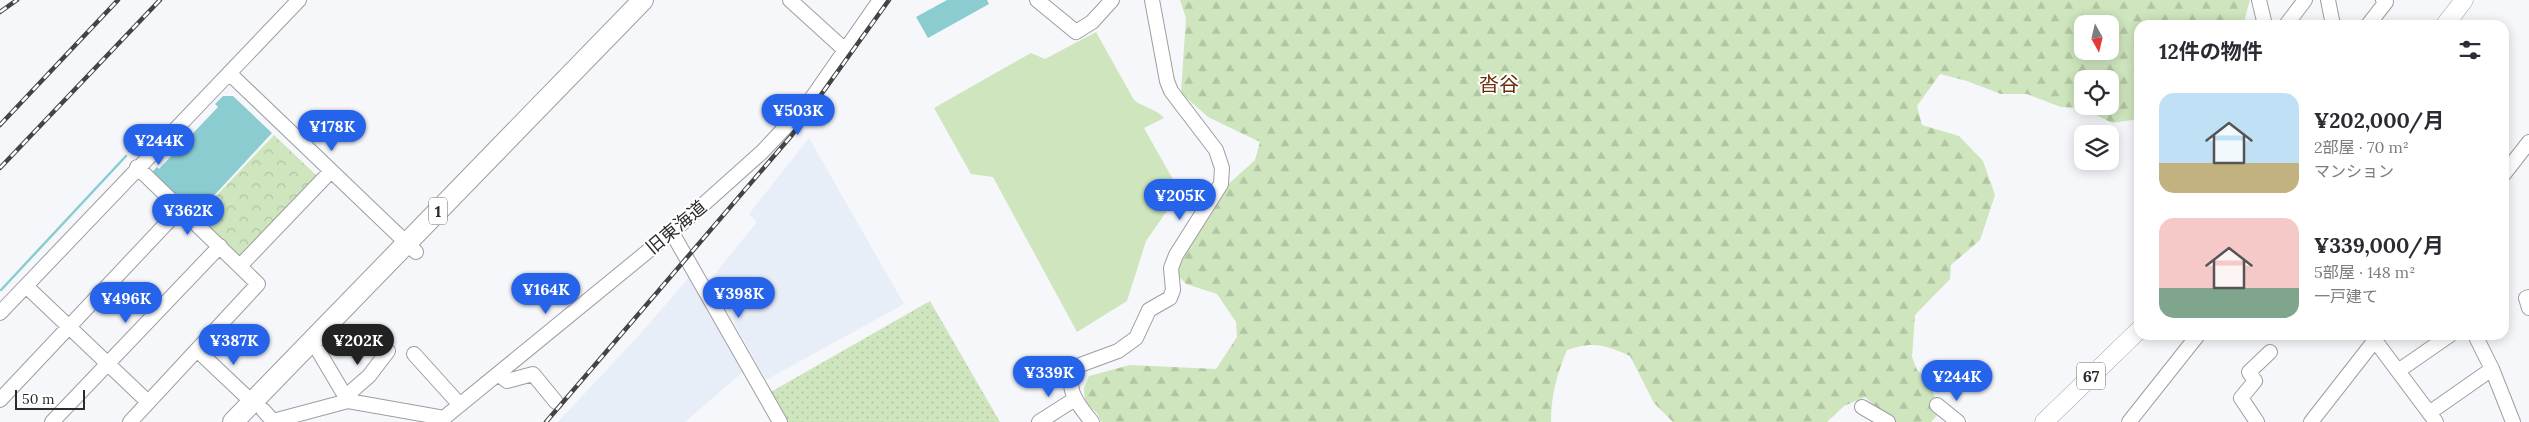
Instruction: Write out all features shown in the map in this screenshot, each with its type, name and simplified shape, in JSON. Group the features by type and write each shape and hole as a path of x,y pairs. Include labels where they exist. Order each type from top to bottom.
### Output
{"highway":[{"name":"1","path":"262,416 411,247 643,0"},
{"name":"1","path":"233,422 262,416 411,247 659,0"}],"main road":[{"path":"2449,20 2464,0"},
{"name":"67","path":"2044,422 2134,335"}],"street":[{"path":"0,313 137,167 299,0"},
{"path":"790,0 846,50"},
{"name":"旧東海道","path":"442,420 729,183 784,131 808,102 880,0"},
{"path":"1040,1 1076,32 1092,22 1112,0"},
{"path":"1092,422 1075,399 1070,385 1074,370 1080,365 1127,346 1141,330 1149,310 1170,298 1173,290 1171,268 1176,255 1221,184 1222,168 1216,150 1170,91 1152,0"},
{"path":"2259,0 2264,20"},
{"path":"2290,20 2306,0"},
{"path":"2328,0 2332,20"},
{"path":"2372,20 2386,2 2383,0"},
{"path":"229,73 411,247"},
{"path":"2509,168 2529,142"},
{"path":"130,422 258,284 137,167"},
{"path":"240,266 331,172"},
{"path":"0,400 180,208"},
{"path":"671,231 776,421"},
{"path":"52,422 220,246"},
{"path":"26,286 148,402"},
{"path":"2529,297 2526,298 2529,308"},
{"path":"2129,422 2194,340"},
{"path":"2311,422 2373,340"},
{"path":"2377,340 2432,417 2492,369"},
{"path":"2398,371 2443,340"},
{"path":"2477,340 2492,369 2513,422"},
{"path":"197,350 262,416 347,398 442,420"},
{"path":"347,398 369,376 388,351"},
{"path":"319,352 347,398"},
{"path":"2257,422 2241,398 2255,381 2249,372 2270,352"},
{"path":"414,354 460,405"},
{"path":"498,374 507,381 534,374 556,402"},
{"path":"1039,422 1075,399"},
{"path":"1862,407 1888,422"}],"shaded area":[{"path":"809,138 904,304 766,380 710,280 757,222 749,214"},
{"path":"691,275 744,371 685,422 558,422 641,333"}],"green space":[{"path":"1180,0 2250,0 2244,20 2134,20 2134,120 2112,123 2097,115 2119,115 2119,70 2074,70 2074,108 2061,107 2027,94 2001,94 1967,81 1940,74 1917,106 1922,125 1959,136 1983,161 1995,195 1980,240 1951,265 1950,279 1915,315 1912,357 1917,370 1929,381 1940,412 1931,422 1893,422 1865,397 1844,406 1827,422 1673,422 1654,403 1630,356 1613,349 1592,345 1567,350 1555,385 1551,422 1101,422 1097,413 1085,403 1084,388 1089,376 1130,365 1216,369 1237,337 1236,322 1217,294 1186,284 1171,268 1212,199 1255,160 1260,142 1208,117 1181,93 1186,18"},
{"path":"1096,32 1134,100 1157,112 1164,118 1144,128 1180,192 1146,241 1127,301 1077,332 993,177 971,174 934,108 1031,53 1045,59"},
{"path":"274,135 317,176 239,257 197,216"},
{"path":"930,301 1000,422 785,422 769,393"}],"water":[{"path":"947,0 987,0 989,4 928,38 916,17"},
{"path":"223,96 233,96 272,133 196,215 152,172 157,167 159,169 218,107 215,104"}],"waterway":[{"path":"1,290 126,156"}],"railway":[{"path":"0,12 17,0"},
{"path":"0,125 118,0"},
{"path":"0,168 160,0"},
{"path":"546,422 792,135 889,0"}],"district":[{"name":"沓谷","path":"1499,83"}]}
